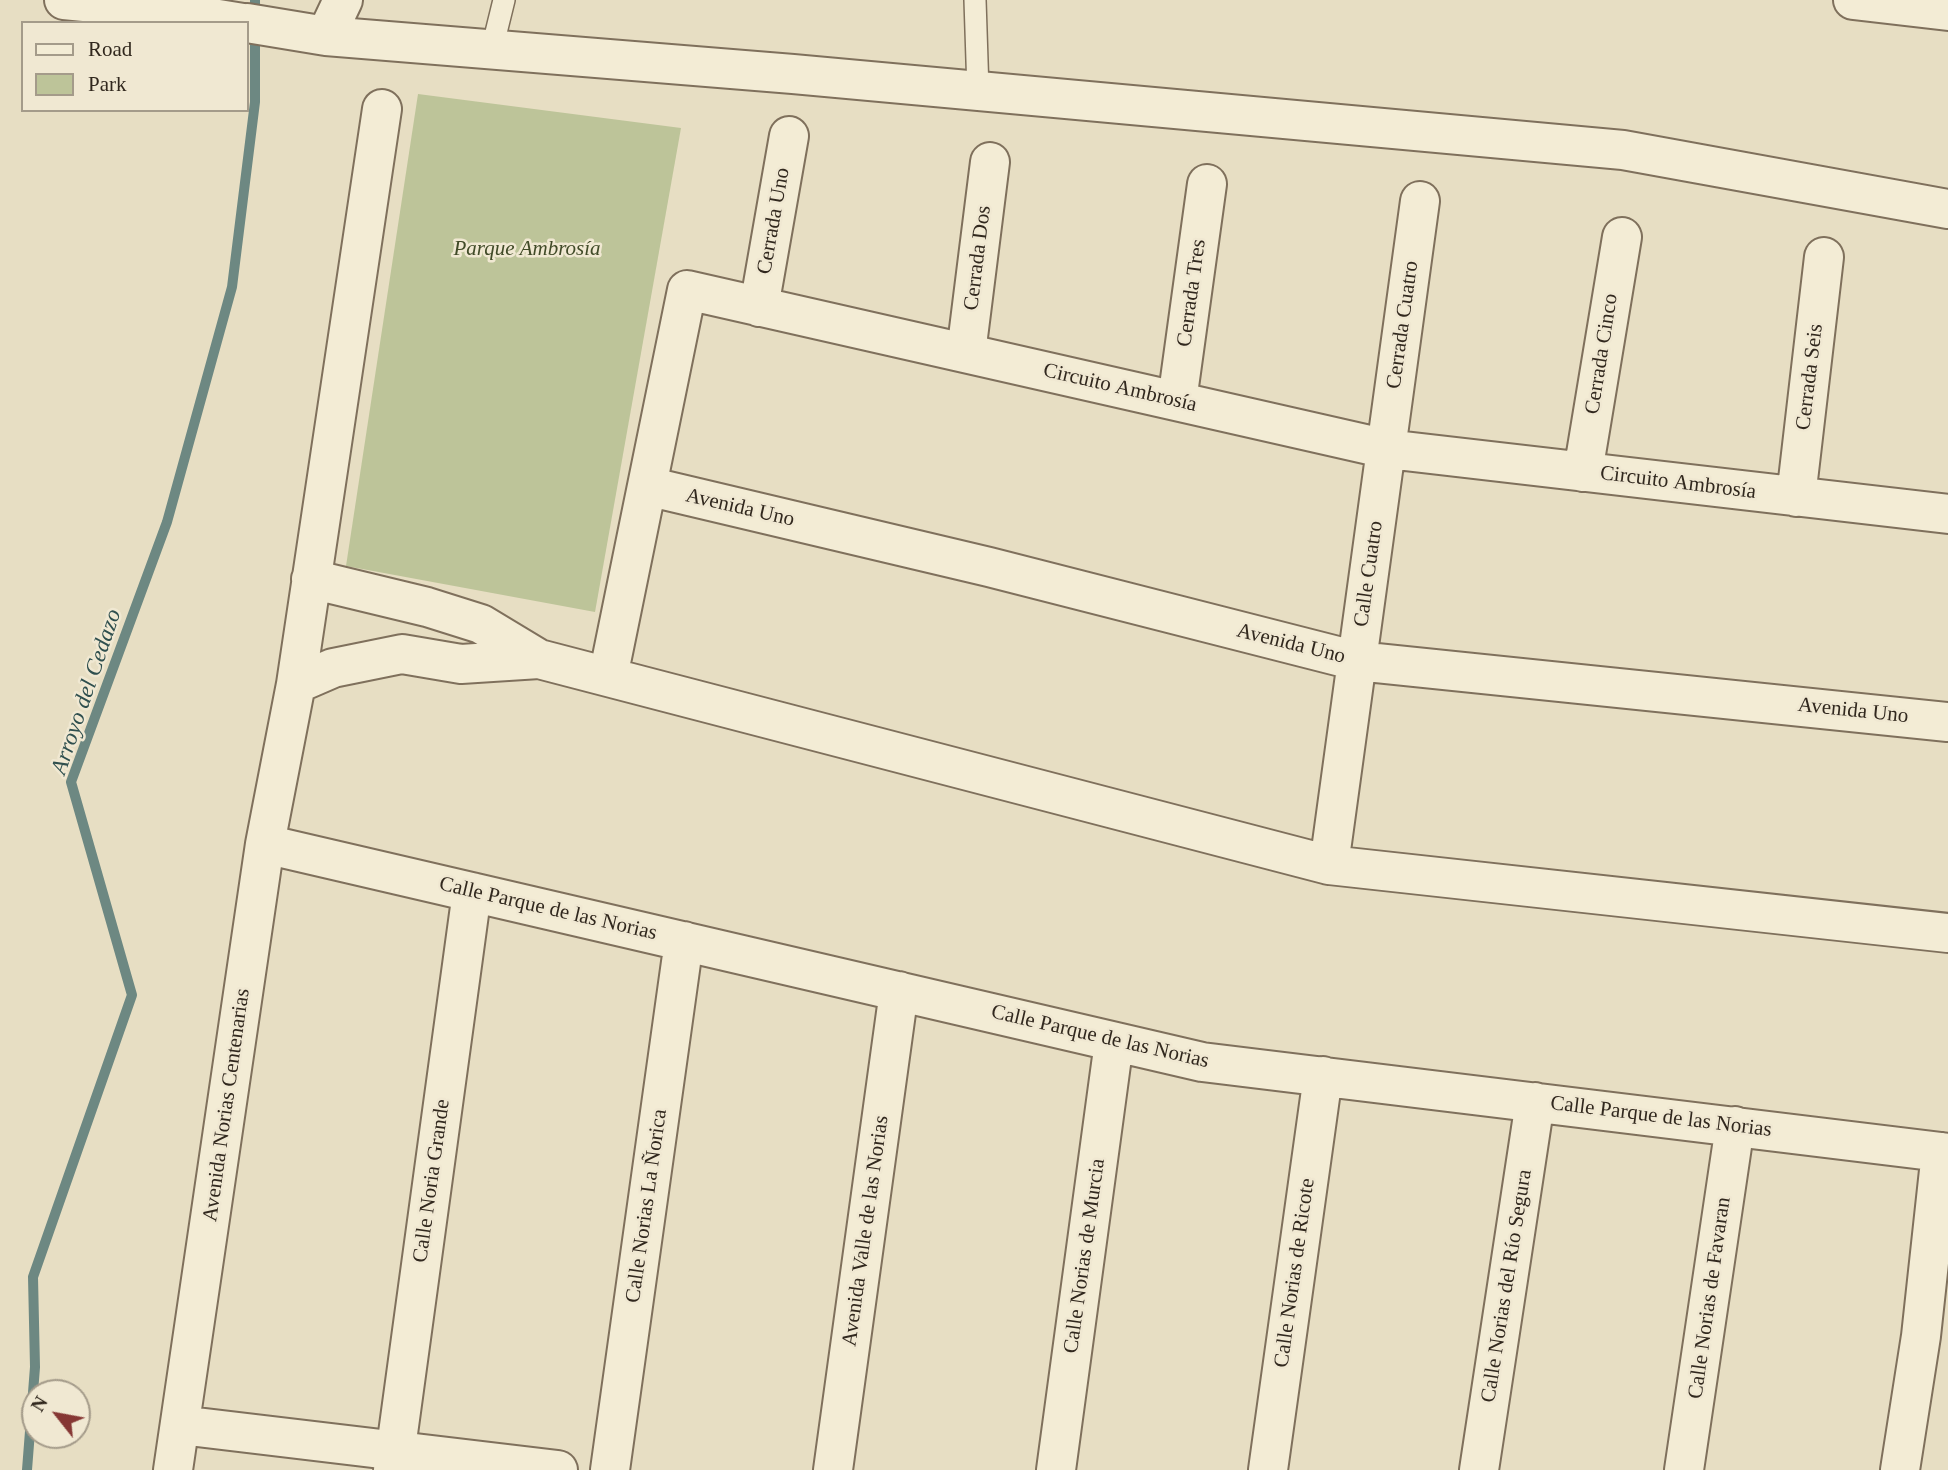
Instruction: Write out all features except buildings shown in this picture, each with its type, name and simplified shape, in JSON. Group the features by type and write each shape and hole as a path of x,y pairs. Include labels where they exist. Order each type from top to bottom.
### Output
{"street":[{"path":"64,0 156,9 232,21"},
{"path":"326,36 343,0"},
{"path":"1853,0 1948,11"},
{"path":"248,23 326,36 978,91 1623,150 1948,209"},
{"name":"Avenida Norias Centenarias","path":"173,1470 265,844 296,684 382,109"},
{"name":"Cerrada Uno","path":"760,307 789,136"},
{"name":"Cerrada Dos","path":"966,353 990,162"},
{"name":"Cerrada Tres","path":"1177,401 1207,184"},
{"name":"Cerrada Cuatro","path":"1387,449 1420,201"},
{"name":"Cerrada Cinco","path":"1583,472 1622,237"},
{"name":"Cerrada Seis","path":"1796,497 1824,257"},
{"name":"Circuito Ambrosía","path":"608,677 687,290 1387,449 1948,514"},
{"name":"Calle Cuatro","path":"1329,865 1387,449"},
{"name":"Avenida Uno","path":"647,486 989,567 1357,660 1948,722"},
{"path":"311,579 427,607 481,624 539,659 1329,865 1948,933"},
{"path":"296,684 333,668 402,654 461,664 539,659"},
{"name":"Calle Parque de las Norias","path":"265,844 1202,1062 1944,1153"},
{"name":"Calle Noria Grande","path":"394,1460 472,892"},
{"name":"Calle Norias La Ñorica","path":"610,1470 684,941"},
{"name":"Avenida Valle de las Norias","path":"833,1470 899,991"},
{"name":"Calle Norias de Murcia","path":"1056,1470 1114,1042"},
{"name":"Calle Norias de Ricote","path":"1268,1470 1323,1076"},
{"name":"Calle Norias del Río Segura","path":"1479,1470 1535,1102"},
{"name":"Calle Norias de Favaran","path":"1684,1470 1735,1126"},
{"path":"1900,1470 1921,1336 1944,1153"},
{"path":"180,1425 394,1460 558,1470"}],"lane":[{"path":"492,49 504,0"},
{"path":"975,0 978,91"}],"green space":[{"name":"Parque Ambrosía","path":"418,94 681,128 595,612 346,566"}],"waterway":[{"name":"Arroyo del Cedazo","path":"255,0 255,18"},
{"name":"Arroyo del Cedazo","path":"27,1470 35,1367 33,1277 132,995 71,782 167,522 232,287 255,102 255,33"}]}
